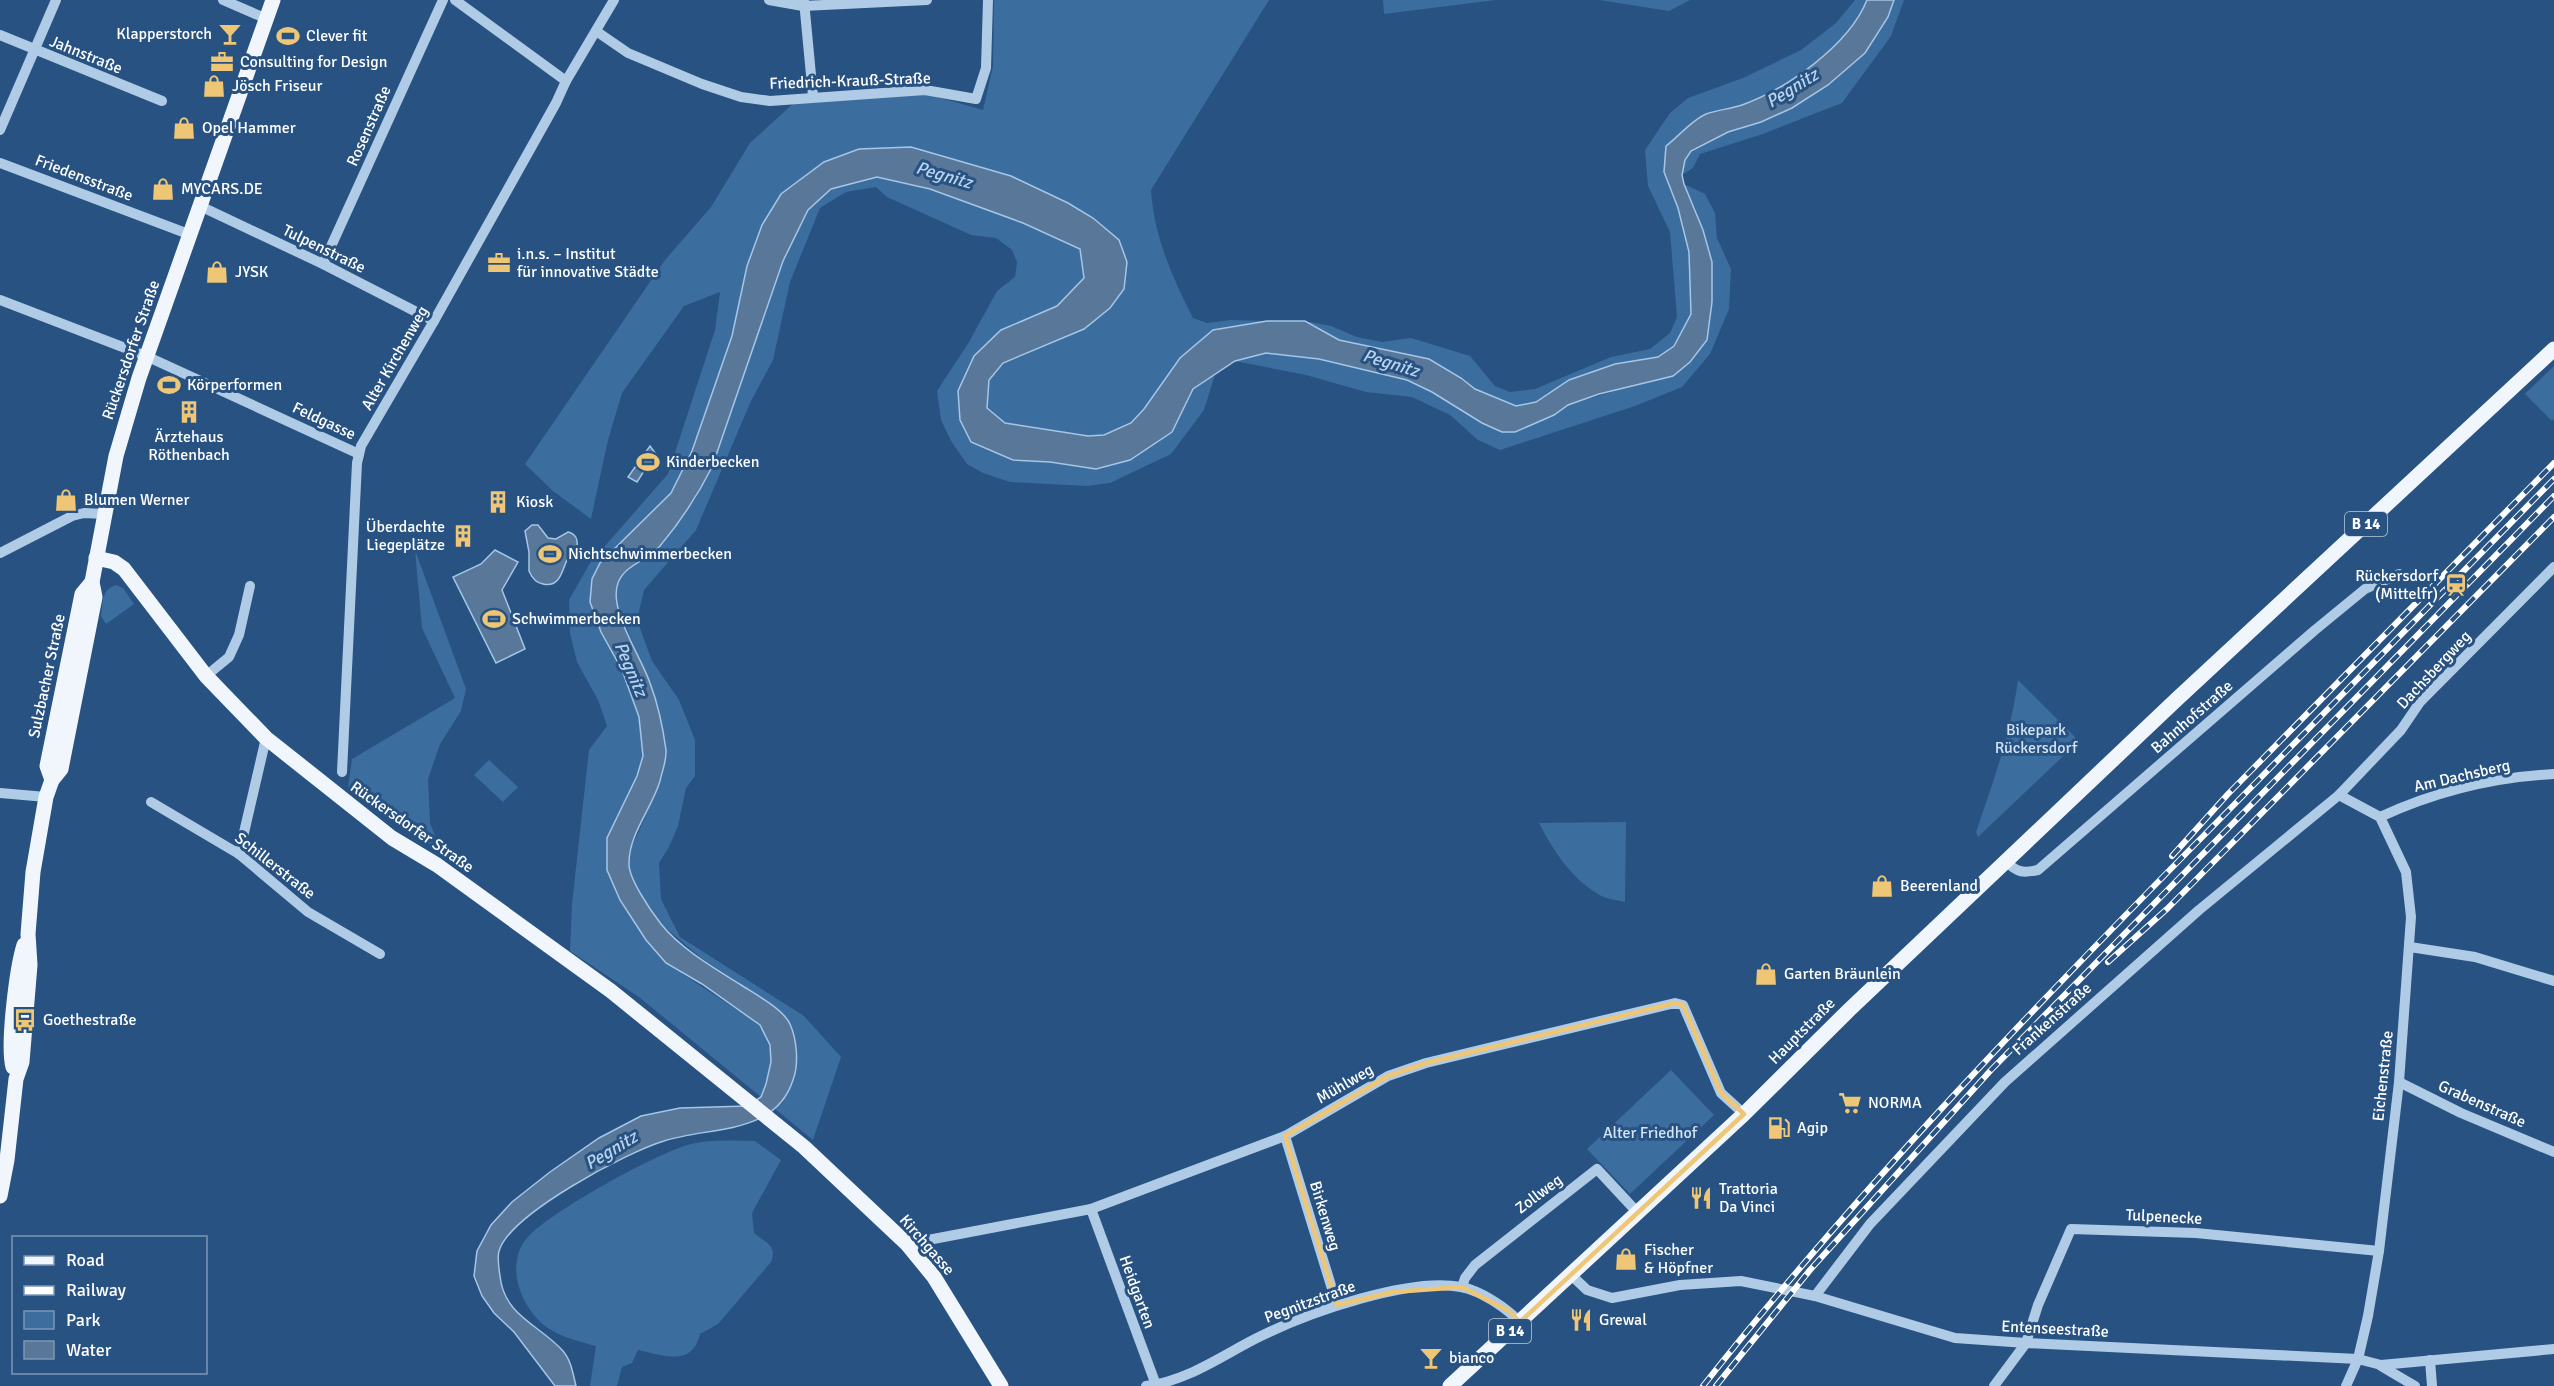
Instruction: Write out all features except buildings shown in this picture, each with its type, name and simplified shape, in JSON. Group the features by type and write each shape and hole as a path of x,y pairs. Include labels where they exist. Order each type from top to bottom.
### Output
{"main road":[{"name":"Rückersdorfer Straße","path":"276,1 267,19 146,356 122,432 96,558 114,562 124,569 206,676 266,738 392,838 437,865 640,1015"},
{"name":"Hauptstraße","path":"1450,1386 1744,1114 1849,1010 2177,699 2554,349"},
{"name":"Sulzbacher Straße","path":"0,1196 7,1160 16,1079 12,1062 13,1020 20,958 28,934 33,872 46,797 52,780 47,766 82,594 92,582 96,558"},
{"name":"Kirchgasse","path":"640,1015 804,1147 907,1244 934,1277 1001,1386"}],"street":[{"path":"0,130 56,0"},
{"path":"223,0 267,19"},
{"name":"Rosenstraße","path":"323,264 443,0"},
{"path":"455,0 566,81"},
{"name":"Alter Kirchenweg","path":"342,772 361,446 434,321 556,103 566,81 614,0"},
{"path":"769,0 804,3 927,0"},
{"name":"Friedrich-Krauß-Straße","path":"596,31 628,53 702,84 741,97 770,100 925,90 976,99 986,68 988,0"},
{"path":"804,3 813,96"},
{"name":"Jahnstraße","path":"0,35 162,101"},
{"name":"Friedensstraße","path":"0,163 190,234"},
{"name":"Tulpenstraße","path":"200,206 323,264 434,321"},
{"name":"Feldgasse","path":"0,300 146,356 359,454"},
{"path":"0,553 72,516 84,513 104,514"},
{"name":"Dachsbergweg","path":"2339,795 2401,730 2420,702 2554,567"},
{"name":"Bahnhofstraße","path":"2007,862 2014,869 2024,873 2038,870 2348,603 2365,590 2399,574"},
{"path":"206,676 229,657 239,635 250,586"},
{"path":"239,854 266,738"},
{"name":"Am Dachsberg","path":"2380,817 2409,804 2457,790 2554,774"},
{"path":"0,793 46,797"},
{"path":"2339,795 2380,817"},
{"name":"Frankenstraße","path":"1815,1296 1870,1224 2005,1082 2190,918 2339,795"},
{"name":"Schillerstraße","path":"151,802 239,854 308,912 380,954"},
{"name":"Eichenstraße","path":"2346,1386 2358,1359 2379,1251 2410,947 2411,917 2406,872 2380,817"},
{"path":"2410,947 2475,957 2554,981"},
{"name":"Mühlweg","path":"907,1244 1091,1209 1285,1136 1388,1076 1426,1063 1675,1003 1683,1005 1721,1093 1744,1114"},
{"name":"Grabenstraße","path":"2398,1082 2461,1113 2554,1152"},
{"name":"Birkenweg","path":"1285,1136 1337,1305"},
{"name":"Zollweg","path":"1462,1287 1465,1278 1475,1265 1597,1169 1637,1212"},
{"name":"Heidgarten","path":"1091,1209 1151,1385"},
{"name":"Tulpenecke","path":"2026,1343 2038,1305 2071,1228 2196,1233 2379,1251"},
{"name":"Entenseestraße","path":"1570,1274 1587,1290 1612,1298 1680,1285 1741,1281 1815,1296 1955,1338 2358,1359 2381,1365 2554,1349"},
{"name":"Pegnitzstraße","path":"1151,1385 1223,1359 1262,1335 1337,1305 1393,1292 1433,1286 1462,1287 1509,1311 1520,1322"},
{"path":"1994,1386 2026,1343"},
{"path":"2430,1360 2432,1386"},
{"path":"2381,1365 2415,1386"}],"highlighted area":[{"path":"1675,1003 1683,1005 1721,1093 1744,1114 1520,1322 1509,1311 1462,1287 1393,1292 1337,1305 1285,1136 1388,1076 1426,1063"}],"green space":[{"path":"994,0 1269,0 1151,190 1156,224 1165,256 1193,318 1207,323 1230,320 1267,321 1213,330 1131,423 1104,435 1088,436 1004,423 987,408 989,380 1002,363 1110,308 1124,289 1127,262 1119,240 1093,218 1068,203 859,149 824,162 781,194 762,225 747,266 732,336 692,451 671,493 600,563 601,632 622,670 639,718 643,756 607,870 620,900 646,940 666,963 760,1025 770,1045 771,1062 761,1097 639,997 570,951 572,904 589,750 607,726 598,700 577,662 570,633 569,600 590,563 668,474 715,330 720,292 684,306 622,393 608,440 591,519 553,491 525,464 665,260 711,207 750,143 796,101 923,93 983,110 993,66"},
{"path":"1383,0 1496,0 1384,14"},
{"path":"1599,0 1690,0 1669,11"},
{"path":"1855,0 1867,0 1846,33 1831,49 1797,77 1760,98 1701,117 1666,146 1664,172 1678,208 1689,252 1691,314 1674,346 1658,357 1615,364 1569,380 1536,402 1515,406 1491,397 1475,389 1461,378 1408,354 1339,340 1305,321 1331,326 1357,337 1382,342 1411,338 1470,356 1495,386 1510,392 1535,389 1611,357 1650,349 1670,333 1677,317 1670,232 1648,186 1645,150 1670,113 1688,98 1743,78 1801,50 1836,23"},
{"path":"1894,0 1904,0 1891,36 1842,103 1763,134 1700,154 1693,168 1682,175 1685,160 1691,152 1728,132 1761,122 1792,108 1828,85 1888,17"},
{"path":"877,177 930,189 1023,223 1080,249 1084,278 1057,306 1001,330 960,420 971,442 1013,460 1050,462 1096,469 1130,460 1172,432 1193,389 1216,371 1204,410 1171,454 1110,483 1087,486 1010,482 983,473 967,464 951,441 941,420 937,391 969,342 997,291 1015,277 1017,262 1012,250 996,238 971,235 887,197 876,187 846,192 820,208 790,282 773,360 751,401 696,530 644,590 637,620 652,661 679,700 695,740 695,776 686,788 678,826 659,863 661,899 680,937 804,1016 841,1057 813,1140 774,1108 783,1102 768,1003 700,957 662,925 637,887 628,866 632,846 658,788 667,755 651,685 616,604 618,581 636,562 658,550 696,498 712,467 783,261 808,210 831,189"},
{"path":"1684,184 1705,194 1715,213 1717,238 1731,269 1729,309 1710,354 1682,387 1635,406 1500,450 1478,440 1450,415 1412,397 1366,392 1306,375 1235,361 1266,353 1319,359 1374,371 1407,380 1432,392 1482,423 1515,432 1554,415 1568,405 1673,376 1690,362 1707,340 1712,302 1712,262 1695,208"},
{"path":"2554,366 2554,419 2552,421 2525,394"},
{"path":"415,550 466,689 461,711 440,744 428,779 430,823 442,853 348,788 352,759 455,698 422,628"},
{"path":"116,585 123,588 134,604 106,624 101,616 105,593"},
{"name":"Bikepark Rückersdorf","path":"2018,680 2079,741 1978,837 1976,832 2006,738"},
{"path":"489,760 518,787 503,802 474,775"},
{"path":"1626,822 1625,902 1601,896 1579,880 1557,853 1539,823"},
{"name":"Alter Friedhof","path":"1671,1070 1714,1115 1630,1194 1587,1149"},
{"path":"755,1141 781,1160 752,1213 754,1233 766,1242 773,1252 771,1262 718,1324 700,1334 696,1345 690,1352 675,1357 638,1350 632,1363 622,1367 617,1386 590,1386 596,1346 556,1333 536,1318 522,1296 518,1284 516,1271 521,1247 528,1237 558,1213 605,1184 655,1158 699,1142"}],"water":[{"name":"Pegnitz","path":"1867,0 1894,0 1888,17 1865,53 1828,85 1792,108 1761,122 1728,132 1691,151 1685,160 1682,175 1684,184 1703,230 1712,262 1712,302 1707,340 1690,362 1673,376 1599,394 1568,405 1554,415 1515,432 1502,432 1482,423 1432,392 1407,380 1319,359 1266,353 1235,361 1193,389 1172,432 1130,460 1096,469 1050,462 1013,460 971,442 960,420 958,391 974,356 1001,330 1057,306 1084,278 1080,249 1023,223 930,189 877,177 831,189 808,210 783,261 712,467 695,498 675,527 655,551 626,571 618,583 616,594 621,619 653,691 666,750 660,781 630,852 629,863 632,877 657,918 678,942 709,965 768,1002 786,1018 796,1045 795,1074 784,1098 772,1111 739,1126 682,1136 647,1147 572,1186 524,1220 508,1236 499,1251 498,1260 503,1290 508,1301 524,1319 563,1351 571,1367 576,1386 555,1386 514,1332 494,1313 482,1296 474,1276 477,1251 491,1225 512,1202 550,1172 599,1138 641,1116 680,1108 747,1106 761,1097 771,1062 770,1045 760,1025 702,984 666,963 646,940 620,900 607,870 607,838 637,776 643,756 639,717 622,670 601,632 590,602 592,579 600,563 671,493 692,451 732,336 747,266 762,225 781,194 824,162 859,149 911,147 1011,176 1068,203 1093,218 1119,240 1127,262 1124,289 1110,308 1084,329 1003,363 989,380 987,408 1005,423 1088,436 1104,435 1131,423 1144,409 1180,358 1213,330 1267,321 1305,321 1339,340 1429,359 1475,389 1516,406 1536,402 1569,380 1615,364 1658,357 1674,346 1691,314 1689,252 1678,208 1664,172 1666,146 1701,117 1760,98 1797,77 1831,49 1846,33"},
{"name":"Kinderbecken","path":"650,446 658,457 657,470 644,471 637,482 628,477"},
{"name":"Nichtschwimmerbecken","path":"532,525 538,525 548,538 556,539 568,532 577,539 577,547 568,558 560,577 554,583 538,583 529,571 529,552 525,531"},
{"name":"Schwimmerbecken","path":"495,550 518,562 502,590 525,649 496,663 453,577 481,564"}],"railway":[{"path":"2172,856 2228,794 2554,463"},
{"path":"1703,1386 1826,1238 1954,1095 2154,886 2554,479"},
{"path":"1716,1386 1810,1270 1991,1070 2554,496"},
{"path":"2108,962 2168,908 2554,517"}],"place":[{"name":"Klapperstorch","path":"230,34"},
{"name":"Clever fit","path":"288,36"},
{"name":"Consulting for Design","path":"222,62"},
{"name":"Jösch Friseur","path":"214,86"},
{"name":"Opel Hammer","path":"184,128"},
{"name":"MYCARS.DE","path":"163,189"},
{"name":"i.n.s. – Institut für innovative Städte","path":"499,263"},
{"name":"JYSK","path":"217,272"},
{"name":"Körperformen","path":"169,385"},
{"name":"Ärztehaus Röthenbach","path":"189,412"},
{"name":"Kinderbecken","path":"648,462"},
{"name":"Blumen Werner","path":"66,500"},
{"name":"Kiosk","path":"498,502"},
{"name":"Überdachte Liegeplätze","path":"463,536"},
{"name":"Nichtschwimmerbecken","path":"550,554"},
{"name":"Rückersdorf (Mittelfr)","path":"2456,585"},
{"name":"Schwimmerbecken","path":"494,619"},
{"name":"Beerenland","path":"1882,886"},
{"name":"Garten Bräunlein","path":"1766,974"},
{"name":"Goethestraße","path":"25,1020"},
{"name":"NORMA","path":"1850,1103"},
{"name":"Agip","path":"1779,1128"},
{"name":"Trattoria Da Vinci","path":"1701,1198"},
{"name":"Fischer & Höpfner","path":"1626,1259"},
{"name":"Grewal","path":"1581,1320"},
{"name":"bianco","path":"1431,1358"}]}
